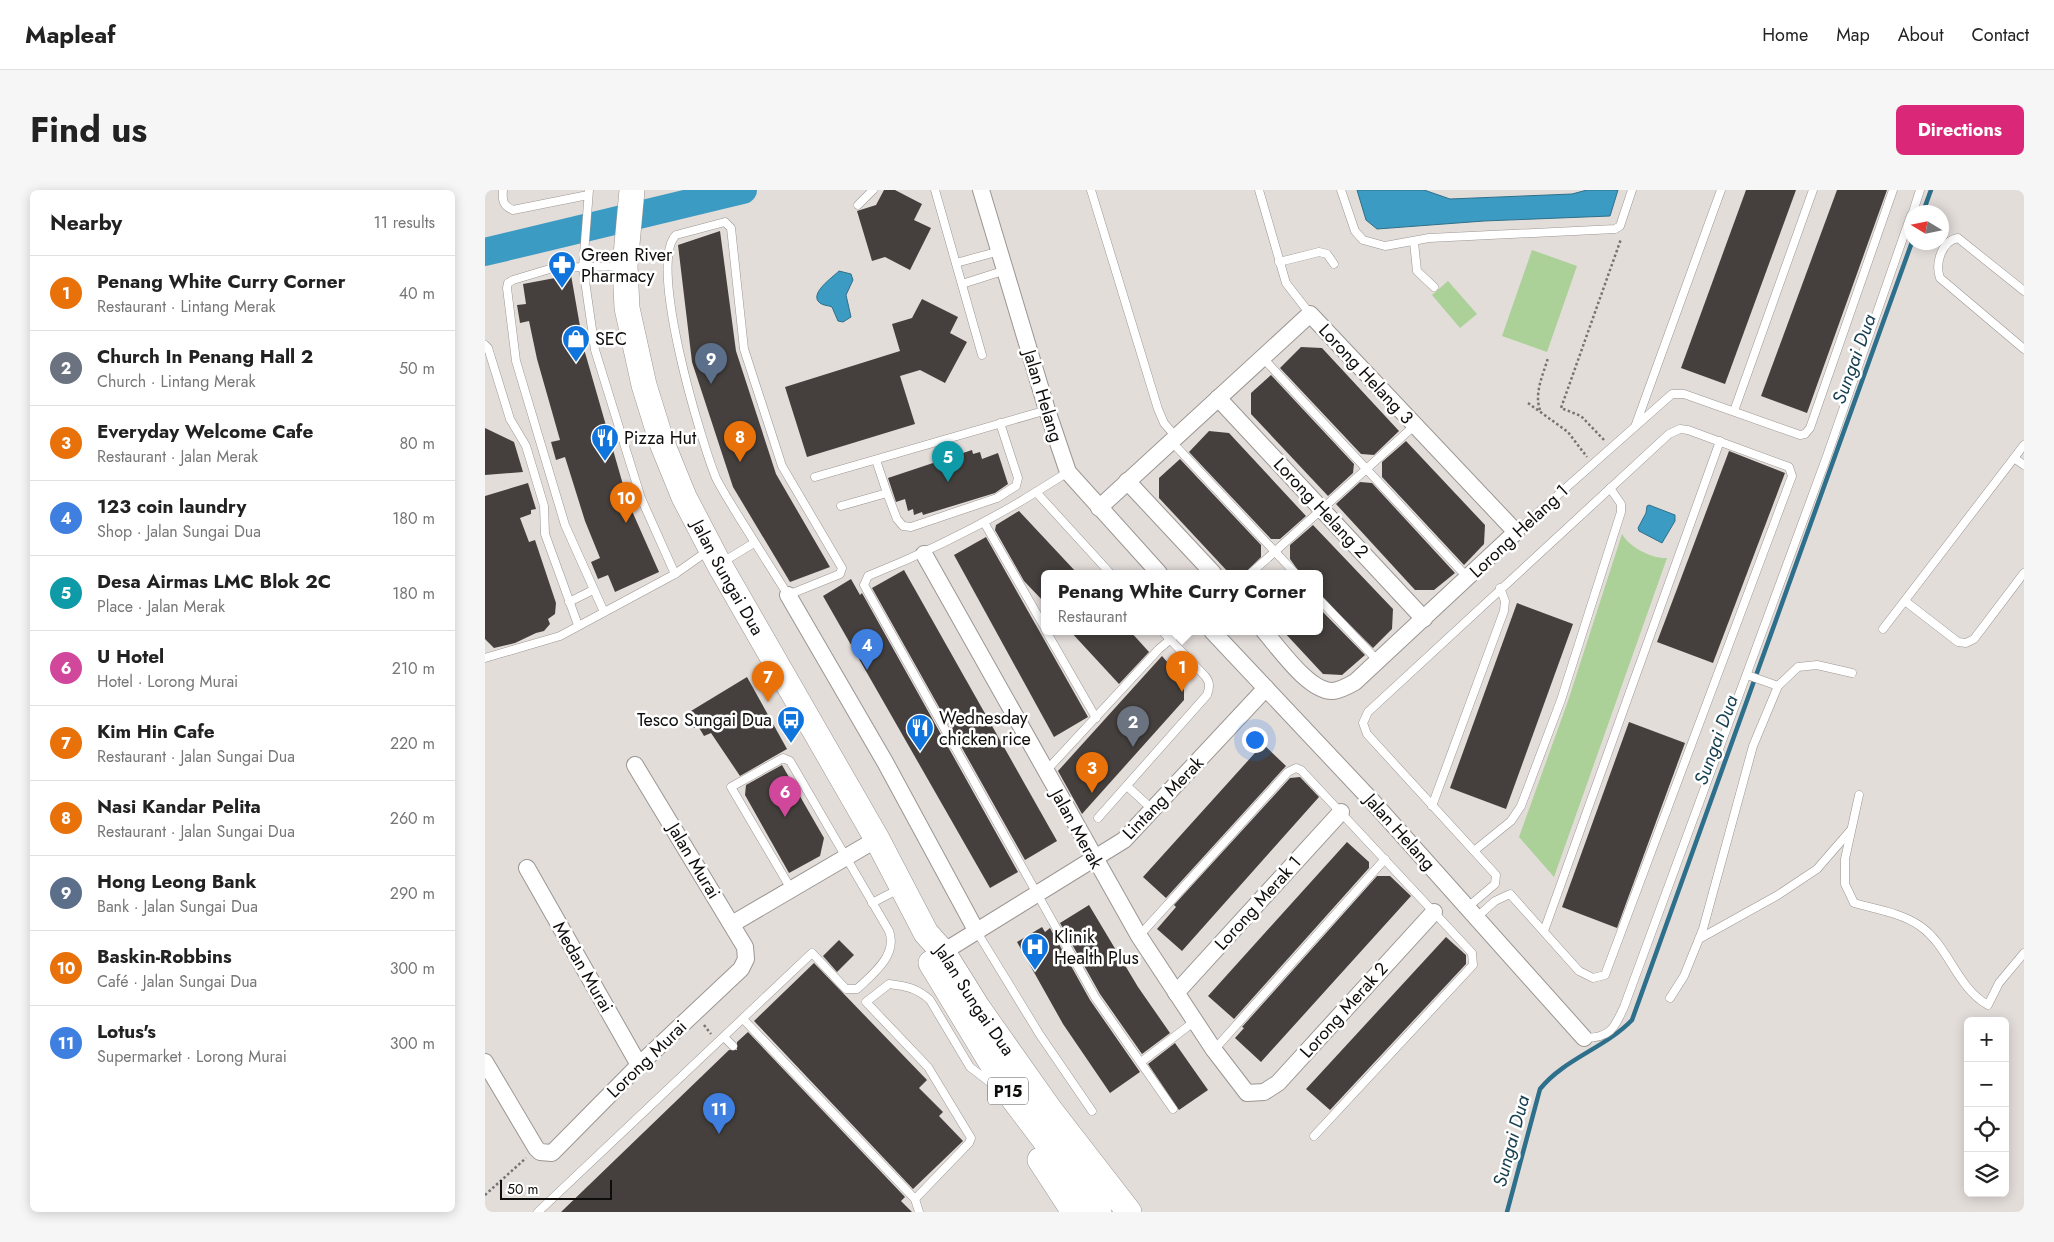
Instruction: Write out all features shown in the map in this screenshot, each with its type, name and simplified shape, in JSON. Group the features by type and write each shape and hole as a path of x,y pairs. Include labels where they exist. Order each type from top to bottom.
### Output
{"main road":[{"name":"Jalan Sungai Dua","path":"631,198 625,266 627,308 647,394 662,443 684,497 715,556 877,839 1012,1097 1029,1122 1099,1212"},
{"name":"Jalan Sungai Dua","path":"937,956 979,1008 1050,1110 1129,1212"},
{"path":"1029,1122 1033,1146 1047,1171 1075,1212"}],"street":[{"name":"Jalan Helang","path":"981,190 1047,410 1068,472 1156,570"},
{"path":"1099,508 1310,314"},
{"name":"Lorong Helang 3","path":"1310,314 1515,532"},
{"name":"Lorong Helang 2","path":"1218,398 1424,619"},
{"path":"1127,481 1210,570"},
{"name":"Lorong Helang 1","path":"1269,635 1309,681 1325,690 1344,688 1355,682 1515,532"},
{"name":"Jalan Merak","path":"924,554 1094,860 1139,936 1214,1050 1247,1093"},
{"path":"787,595 885,762 977,932"},
{"name":"Jalan Helang","path":"1216,635 1373,802 1584,1038"},
{"name":"Lintang Merak","path":"937,956 1124,840 1266,688"},
{"name":"Jalan Murai","path":"635,766 745,946 746,960"},
{"name":"Lorong Merak 1","path":"1176,993 1341,812"},
{"path":"732,924 877,839"},
{"name":"Medan Murai","path":"527,868 639,1065"},
{"name":"Lorong Merak 2","path":"1247,1093 1264,1092 1277,1083 1434,912"},
{"name":"Lorong Murai","path":"541,1152 552,1153 639,1065 741,969 746,960"},
{"path":"485,1062 541,1152"}],"lane":[{"path":"503,190 503,202 513,210 589,192 583,267 595,350 641,498 675,574"},
{"path":"858,205 873,190"},
{"path":"935,190 981,355"},
{"path":"1091,190 1157,409 1164,423 1174,438 1292,570"},
{"name":"Lorong Helang 3","path":"1259,190 1279,262 1290,290 1310,314"},
{"path":"1341,190 1351,221 1363,240 1385,246 1429,238 1615,229 1620,226 1632,190"},
{"path":"1636,426 1721,190"},
{"path":"1734,411 1813,190"},
{"name":"Lorong Helang 1","path":"1515,532 1672,394 1684,394 1800,435 1805,434 1810,428 1893,190"},
{"path":"1915,205 1920,190"},
{"path":"725,222 731,228 744,349 782,466 842,568 840,574 787,595 717,479 695,416 679,354 670,295 668,249 670,240 676,235 725,222"},
{"path":"1584,1038 1599,1038 1610,1032 1624,1007 1827,456 1904,237"},
{"path":"2024,291 1957,238 1948,242 1938,261 1936,269 1940,278 2024,349"},
{"path":"1413,242 1417,271 1434,287"},
{"path":"956,263 1000,250"},
{"path":"1279,262 1319,252 1327,254 1335,264"},
{"path":"604,612 565,525 516,361 507,288 508,283 513,280 553,268 625,266"},
{"path":"962,284 1006,270"},
{"path":"485,345 488,348 510,419 526,446 544,506 545,534 578,625"},
{"path":"1262,357 1468,578"},
{"path":"815,477 1047,410"},
{"path":"876,460 897,519 903,526 911,527 997,498 1016,486 1018,478 1000,423"},
{"path":"1254,570 1414,426"},
{"path":"1680,429 1720,441 1789,467 1792,476 1608,970 1600,978 1586,976 1510,894 1473,912 1497,879 1474,851 1367,734 1363,724 1364,717 1500,588 1669,434 1680,429"},
{"path":"1544,931 1720,441"},
{"path":"1883,629 2024,445"},
{"path":"2014,458 2024,465"},
{"path":"1068,472 985,524 924,554 868,576 863,585 1039,894 1095,997 1173,1109"},
{"path":"1474,851 1516,815 1561,700 1621,512 1621,504 1610,488"},
{"path":"1036,492 1107,570"},
{"path":"841,506 887,493"},
{"path":"985,524 1041,622"},
{"path":"485,658 560,636 675,574 715,556 754,542"},
{"path":"1905,601 1959,642 1966,643 1974,639 2024,573"},
{"path":"1432,806 1504,611 1505,602 1500,588"},
{"path":"569,602 593,590"},
{"path":"1323,603 1377,661"},
{"path":"1048,635 1096,718"},
{"path":"1098,818 1209,690 1210,684 1205,676 1166,635"},
{"path":"1045,772 1176,635"},
{"path":"1669,998 1684,976 1699,939 1753,746 1778,686 1799,667 1817,665 1852,673"},
{"path":"1747,675 1778,686"},
{"path":"539,1212 744,1020 812,953 846,989 857,990 887,958 892,947 889,930 787,758 731,787 791,889"},
{"path":"1139,936 1288,772 1295,768 1301,770 1472,953 1473,965 1314,1136"},
{"path":"1127,786 1153,810"},
{"path":"1859,795 1845,859 1845,884 1854,903 1900,916 1920,926 1939,945 1950,964 1976,999 1987,1005 1999,983 2024,953"},
{"path":"1699,939 1778,895 1817,869 1851,829"},
{"path":"1214,1050 1385,860"},
{"path":"872,903 902,887"},
{"path":"977,932 1040,1035 1092,1111"},
{"path":"915,1199 969,1143 971,1138 928,1067 866,1002 889,984 910,987 920,991 929,1000 969,1067 1012,1097"},
{"path":"744,1020 915,1199 919,1212"},
{"path":"1141,1062 1195,1021"},
{"path":"722,1040 733,1046"}],"path":[{"path":"1611,447 1581,416 1561,408 1622,235 1620,226"},
{"path":"1541,412 1537,401 1538,392 1549,358"},
{"path":"1528,403 1568,432 1580,448"},
{"path":"694,1013 722,1040"},
{"path":"485,1195 513,1167 541,1152"}],"green space":[{"path":"1532,250 1577,266 1547,352 1502,336"},
{"path":"1448,281 1477,314 1460,328 1432,295"},
{"path":"1622,534 1635,548 1648,554 1667,558 1554,877 1519,837 1568,701"}],"water":[{"path":"1357,190 1424,190 1450,199 1572,194 1587,190 1618,190 1610,216 1484,221 1377,229 1366,220"},
{"path":"839,271 851,274 853,280 846,295 851,317 843,322 838,321 832,307 821,304 817,299 819,291"},
{"path":"1649,505 1675,515 1675,521 1662,543 1639,531 1638,528"}],"building":[{"path":"884,190 895,190 922,204 914,220 931,228 910,270 885,257 872,261 857,211 876,205"},
{"path":"1746,190 1796,190 1725,384 1681,368"},
{"path":"1837,190 1887,190 1807,413 1761,396"},
{"path":"720,231 736,351 776,474 830,567 790,582 733,487 692,362 678,245"},
{"path":"571,275 584,349 628,502 659,572 615,592 608,575 598,579 591,562 600,558 585,521 565,457 556,460 551,442 560,440 537,359 529,321 520,323 517,305 526,304 523,284"},
{"path":"922,299 958,317 950,333 967,342 945,383 920,370 900,376 915,424 807,457 785,387 900,351 892,324 912,318"},
{"path":"1301,347 1322,348 1399,431 1374,455 1361,454 1280,368"},
{"path":"1271,375 1354,464 1353,473 1328,496 1251,414 1251,393"},
{"path":"485,428 514,442 523,472 485,475"},
{"path":"1209,431 1229,433 1306,516 1280,539 1271,539 1189,452"},
{"path":"1406,441 1485,525 1484,544 1464,565 1382,477 1382,462"},
{"path":"972,450 973,454 980,452 982,459 998,453 1008,484 995,493 923,515 922,512 914,515 913,509 908,511 905,499 896,502 888,478"},
{"path":"1729,451 1785,473 1713,663 1657,642"},
{"path":"1180,459 1261,545 1261,557 1248,570 1226,570 1159,498 1159,478"},
{"path":"1360,482 1372,483 1455,573 1434,590 1415,590 1336,504"},
{"path":"528,483 536,509 531,510 531,514 520,518 529,542 535,540 556,603 555,614 548,619 550,624 544,631 515,643 494,648 485,639 485,496"},
{"path":"1019,511 1074,570 1041,570 1041,599 1024,581 995,530 996,525"},
{"path":"1313,525 1393,609 1392,629 1373,648 1323,598 1323,570 1298,570 1290,559 1290,545"},
{"path":"986,537 1088,717 1054,737 954,555"},
{"path":"904,570 1057,841 1025,860 872,588"},
{"path":"851,579 860,595 862,593 1018,872 990,888 823,596"},
{"path":"1517,603 1573,624 1506,809 1450,788"},
{"path":"1323,612 1365,655 1342,675 1323,674 1287,635 1323,635"},
{"path":"1074,635 1134,635 1149,652 1119,684"},
{"path":"1162,656 1184,681 1184,700 1082,814 1058,771"},
{"path":"747,677 787,749 740,776 711,733 704,736 698,726 694,728 686,714"},
{"path":"1629,722 1685,743 1617,928 1562,907"},
{"path":"1263,744 1286,766 1166,898 1143,877"},
{"path":"782,765 824,838 820,856 789,873 745,795 746,785"},
{"path":"1300,777 1319,797 1182,951 1157,929 1176,907 1174,905 1290,778"},
{"path":"1347,842 1369,862 1369,868 1234,1019 1208,996"},
{"path":"1377,876 1390,876 1411,896 1261,1062 1235,1038 1244,1028 1242,1027"},
{"path":"1089,905 1138,987 1170,1033 1142,1054 1100,994 1060,923"},
{"path":"1042,927 1045,932 1050,928 1090,1000 1140,1072 1110,1093 1063,1024 1017,942"},
{"path":"1446,937 1466,955 1466,964 1330,1110 1306,1089"},
{"path":"839,940 854,955 837,972 823,956"},
{"path":"814,963 927,1080 919,1088 943,1112 939,1116 963,1141 913,1189 754,1021"},
{"path":"748,1032 905,1197 901,1201 912,1212 561,1212 729,1050 737,1050 737,1042"},
{"path":"1175,1043 1208,1090 1179,1110 1148,1064"}],"waterway":[{"path":"485,252 743,190"},
{"name":"Sungai Dua","path":"1926,205 1931,190"},
{"name":"Sungai Dua","path":"1507,1212 1540,1089 1561,1070 1610,1038 1632,1020 1909,250"}],"place":[{"name":"Green River Pharmacy","path":"562,289"},
{"name":"SEC","path":"576,363"},
{"name":"Hong Leong Bank","path":"711,384"},
{"name":"Pizza Hut","path":"605,462"},
{"name":"Nasi Kandar Pelita","path":"740,462"},
{"name":"Desa Airmas LMC Blok 2C","path":"948,482"},
{"name":"Baskin-Robbins","path":"626,523"},
{"name":"123 coin laundry","path":"867,670"},
{"name":"Penang White Curry Corner","path":"1182,692"},
{"name":"Kim Hin Cafe","path":"768,702"},
{"name":"Tesco Sungai Dua","path":"791,744"},
{"name":"Church In Penang Hall 2","path":"1133,747"},
{"name":"Wednesday chicken rice","path":"920,752"},
{"name":"Everyday Welcome Cafe","path":"1092,793"},
{"name":"U Hotel","path":"785,817"},
{"name":"Klinik Health Plus","path":"1035,971"},
{"name":"Lotus's","path":"719,1134"}]}
